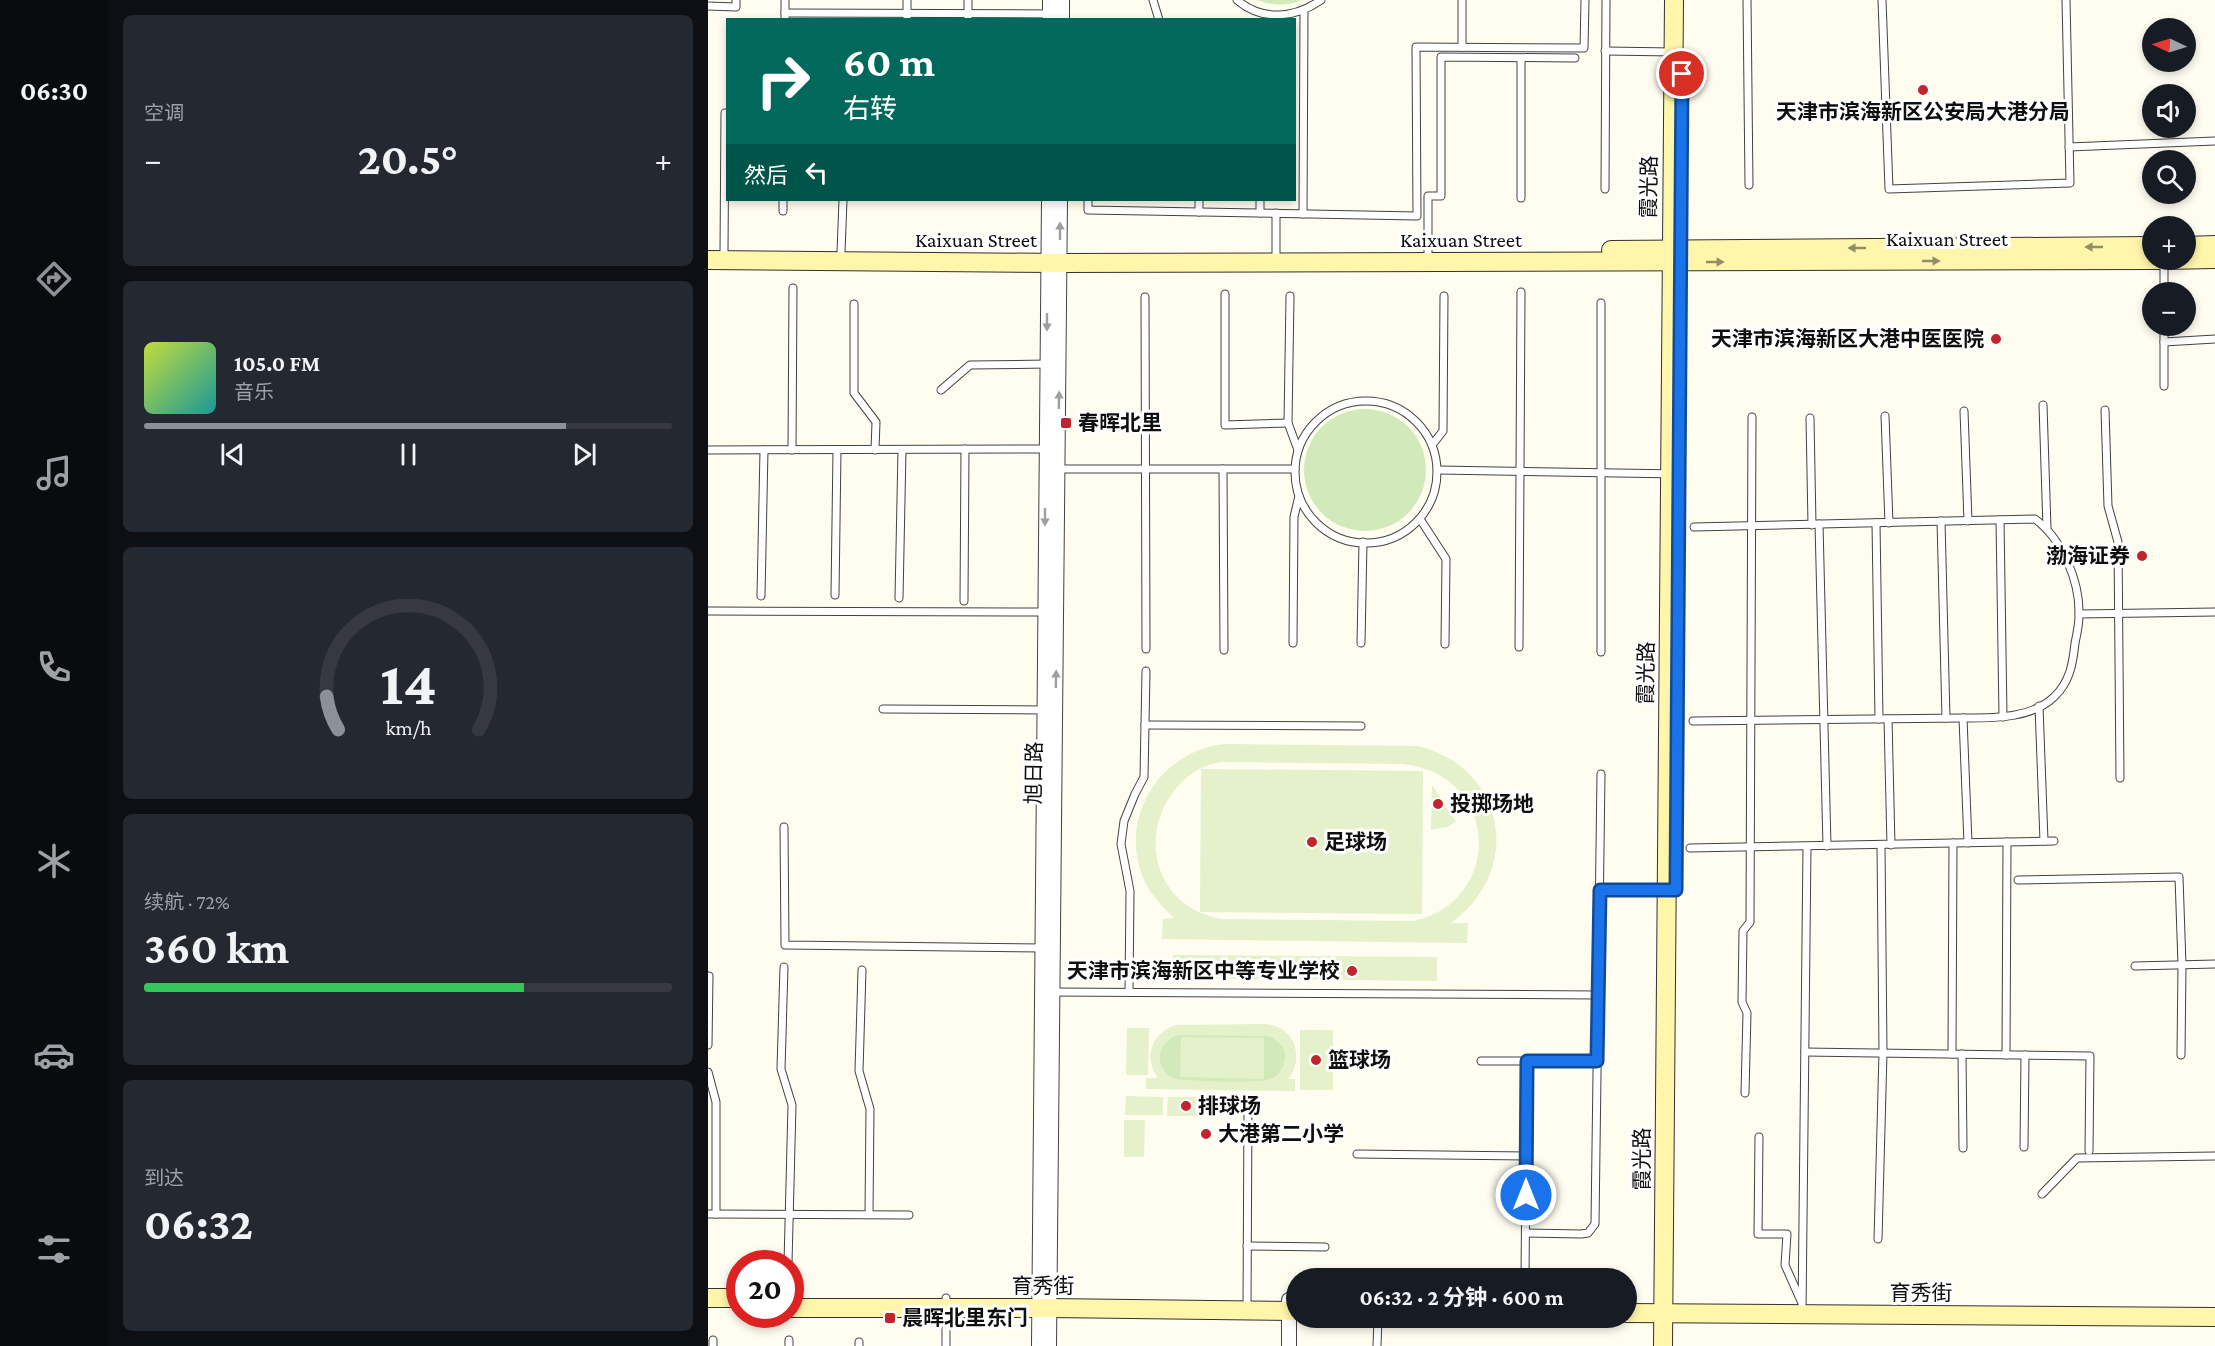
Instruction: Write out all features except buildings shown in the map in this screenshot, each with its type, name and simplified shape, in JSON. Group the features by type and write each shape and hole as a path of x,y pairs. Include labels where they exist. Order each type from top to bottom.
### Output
{"street":[{"name":"霞光路","path":"1674,0 1678,52"},
{"name":"霞光路","path":"1672,1346 1668,1309 1676,255 1678,52 1683,0"},
{"name":"旭日路","path":"1048,201 1054,258"},
{"name":"旭日路","path":"1049,1346 1045,1303 1052,449 1054,258 1060,201"},
{"path":"2196,246 2215,245"},
{"name":"Kaixuan Street","path":"713,254 842,252 1054,258 1276,255 2142,253"},
{"name":"Kaixuan Street","path":"713,254 1054,258 1676,255"},
{"name":"Kaixuan Street","path":"2196,256 2215,258"},
{"path":"708,1298 726,1298"},
{"name":"育秀街","path":"804,1299 946,1303 1286,1305"},
{"name":"育秀街","path":"804,1308 946,1303"},
{"name":"旭日路","path":"1039,1346 1045,1303"},
{"name":"育秀街","path":"1637,1305 1668,1309"},
{"name":"育秀街","path":"1637,1313 1668,1309 2215,1305"},
{"path":"708,1308 726,1308"},
{"name":"霞光路","path":"1663,1346 1668,1309"},
{"name":"育秀街","path":"1802,1309 2215,1317"},
{"path":"1289,1346 1291,1328"}],"lane":[{"path":"708,6 736,7 736,0"},
{"path":"785,0 785,16 968,16 1056,11"},
{"path":"907,0 907,16"},
{"path":"968,0 968,16"},
{"path":"1153,0 1159,18"},
{"path":"1238,0 1260,16 1286,15 1304,11 1321,0"},
{"path":"1462,0 1462,47"},
{"path":"1088,201 1088,210 1418,216 1416,47 1584,48 1585,0"},
{"path":"1605,189 1606,0"},
{"path":"1747,0 1749,185"},
{"path":"1882,0 1889,189 2070,183 2066,0"},
{"path":"1303,214 1304,11"},
{"path":"1605,51 1678,52"},
{"path":"1428,256 1428,196 1441,195 1441,57 1575,58"},
{"path":"1521,58 1521,198"},
{"path":"1296,60 1304,60"},
{"path":"713,254 725,113"},
{"path":"2068,147 2215,141"},
{"path":"783,201 783,211"},
{"path":"842,252 843,201"},
{"path":"1199,201 1199,212"},
{"path":"1260,201 1260,213"},
{"path":"1276,213 1276,255"},
{"path":"792,450 793,288"},
{"path":"1519,647 1521,292"},
{"path":"1225,294 1225,425 1288,423"},
{"path":"1290,296 1288,423 1298,450"},
{"path":"1432,446 1443,431 1444,296"},
{"path":"1146,297 1146,649"},
{"path":"1601,303 1601,652"},
{"path":"854,304 854,393 876,422 875,450"},
{"path":"2164,336 2164,386"},
{"path":"2164,342 2215,339"},
{"path":"941,390 970,365 1053,364"},
{"path":"1367,400 1390,404 1410,414 1425,431 1432,446 1438,470 1433,498 1420,519 1401,535 1378,543 1353,542 1330,534 1311,518 1299,496 1295,469 1298,450 1309,429 1325,413 1345,403 1367,400"},
{"path":"2043,405 2047,528"},
{"path":"2105,410 2108,506 2118,542 2120,778"},
{"path":"1964,411 1968,521"},
{"path":"1885,416 1889,522"},
{"path":"1745,1093 1747,1013 1742,1002 1743,931 1750,922 1752,417"},
{"path":"1810,418 1824,719 1827,846"},
{"path":"964,601 965,449"},
{"path":"708,450 1052,449"},
{"path":"761,596 764,450"},
{"path":"835,595 837,450"},
{"path":"899,598 902,450"},
{"path":"1052,469 1295,469"},
{"path":"1223,469 1224,650"},
{"path":"1438,470 1675,474"},
{"path":"1293,643 1294,517 1299,496"},
{"path":"1420,519 1446,559 1445,644"},
{"path":"1693,721 2003,717 2027,712 2054,697 2070,674 2079,614 2074,580 2063,551 2047,528 2035,519 1694,527"},
{"path":"2000,520 2003,717"},
{"path":"1941,521 1946,718"},
{"path":"1876,523 1879,719"},
{"path":"1361,643 1363,542"},
{"path":"708,610 1051,612"},
{"path":"2079,614 2215,612"},
{"path":"1129,992 1130,891 1121,844 1127,814 1144,777 1146,671"},
{"path":"2039,706 2044,841"},
{"path":"884,709 1050,710"},
{"path":"1888,718 1891,845"},
{"path":"1963,718 1968,843"},
{"path":"1145,725 1361,726"},
{"path":"1526,1233 1581,1234 1588,1233 1595,1224 1601,774"},
{"path":"784,827 785,945 1048,948"},
{"path":"1690,849 2054,841"},
{"path":"2006,1055 2007,842"},
{"path":"1952,1054 1953,843"},
{"path":"1878,1239 1883,1053 1881,845"},
{"path":"1802,1309 1807,847"},
{"path":"2018,880 2179,877 2182,965 2181,1055"},
{"path":"1600,890 1671,890"},
{"path":"2135,966 2215,964"},
{"path":"784,967 781,1069 792,1105 788,1250"},
{"path":"862,970 860,1071 870,1109 869,1214"},
{"path":"708,1045 709,976"},
{"path":"1048,992 1598,994"},
{"path":"1805,1052 2090,1056 2089,1151"},
{"path":"1962,1054 1963,1148"},
{"path":"2024,1148 2025,1055"},
{"path":"1481,1061 1597,1061"},
{"path":"1525,1268 1527,1061"},
{"path":"708,1072 716,1102 712,1214 909,1215"},
{"path":"1246,1305 1248,1105"},
{"path":"1759,1137 1758,1234 1787,1234 1785,1265 1802,1309"},
{"path":"1356,1154 1526,1156"},
{"path":"2042,1194 2077,1158 2215,1156"},
{"path":"1247,1246 1325,1247"},
{"path":"946,1303 946,1346"},
{"path":"1377,1346 1378,1328"}],"green space":[{"path":"1257,0 1302,0 1280,4"},
{"path":"1365,409 1388,414 1399,419 1408,427 1416,436 1421,447 1426,470 1421,493 1416,504 1408,513 1399,521 1388,526 1365,531 1342,526 1331,521 1322,513 1314,504 1309,493 1304,470 1309,447 1314,436 1322,427 1331,419 1342,414"},
{"path":"1225,744 1418,746 1448,758 1471,775 1486,798 1495,823 1496,850 1489,876 1474,901 1451,923 1468,923 1467,943 1162,939 1163,919 1174,918 1155,898 1142,875 1136,852 1137,830 1142,808 1152,789 1165,772 1183,758 1203,749","holes":["1223,762 1403,764 1435,773 1458,790 1473,812 1479,838 1476,864 1465,889 1444,908 1415,921 1222,919 1199,912 1181,901 1167,885 1159,866 1156,846 1158,825 1165,804 1179,785 1199,769"]},
{"name":"足球场","path":"1201,769 1423,771 1422,914 1200,912"},
{"name":"投掷场地","path":"1432,785 1456,822 1447,827 1431,830"},
{"path":"1173,955 1437,957 1437,981 1172,978"},
{"path":"1266,1024 1276,1026 1290,1037 1294,1045 1296,1062 1288,1079 1295,1079 1295,1091 1146,1089 1146,1078 1158,1078 1151,1062 1152,1047 1160,1034 1175,1025","holes":["1177,1035 1269,1036 1280,1044 1285,1056 1282,1069 1272,1079 1208,1081 1174,1078 1167,1074 1160,1062 1159,1055 1164,1043"]},
{"path":"1127,1028 1149,1028 1148,1075 1126,1075"},
{"name":"篮球场","path":"1300,1030 1333,1030 1333,1090 1300,1090"},
{"path":"1177,1035 1265,1035 1272,1037 1284,1047 1284,1066 1276,1076 1265,1081 1224,1082 1174,1079 1163,1068 1159,1056 1164,1044"},
{"path":"1181,1037 1264,1038 1264,1079 1180,1077"},
{"name":"排球场","path":"1126,1096 1163,1097 1163,1115 1125,1115"},
{"name":"排球场","path":"1168,1097 1205,1097 1205,1116 1167,1116"},
{"path":"1124,1120 1145,1120 1144,1157 1124,1157"}],"place":[{"name":"天津市滨海新区公安局大港分局","path":"1923,90"},
{"name":"天津市滨海新区大港中医医院","path":"1996,339"},
{"name":"春晖北里","path":"1066,423"},
{"name":"渤海证券","path":"2142,556"},
{"name":"投掷场地","path":"1438,804"},
{"name":"足球场","path":"1312,842"},
{"name":"天津市滨海新区中等专业学校","path":"1352,971"},
{"name":"篮球场","path":"1316,1060"},
{"name":"排球场","path":"1186,1106"},
{"name":"大港第二小学","path":"1206,1134"},
{"name":"晨晖北里东门","path":"890,1318"}],"route":[{"path":"1526,1195 1527,1061 1597,1061 1600,890 1676,890 1682,74"}]}
